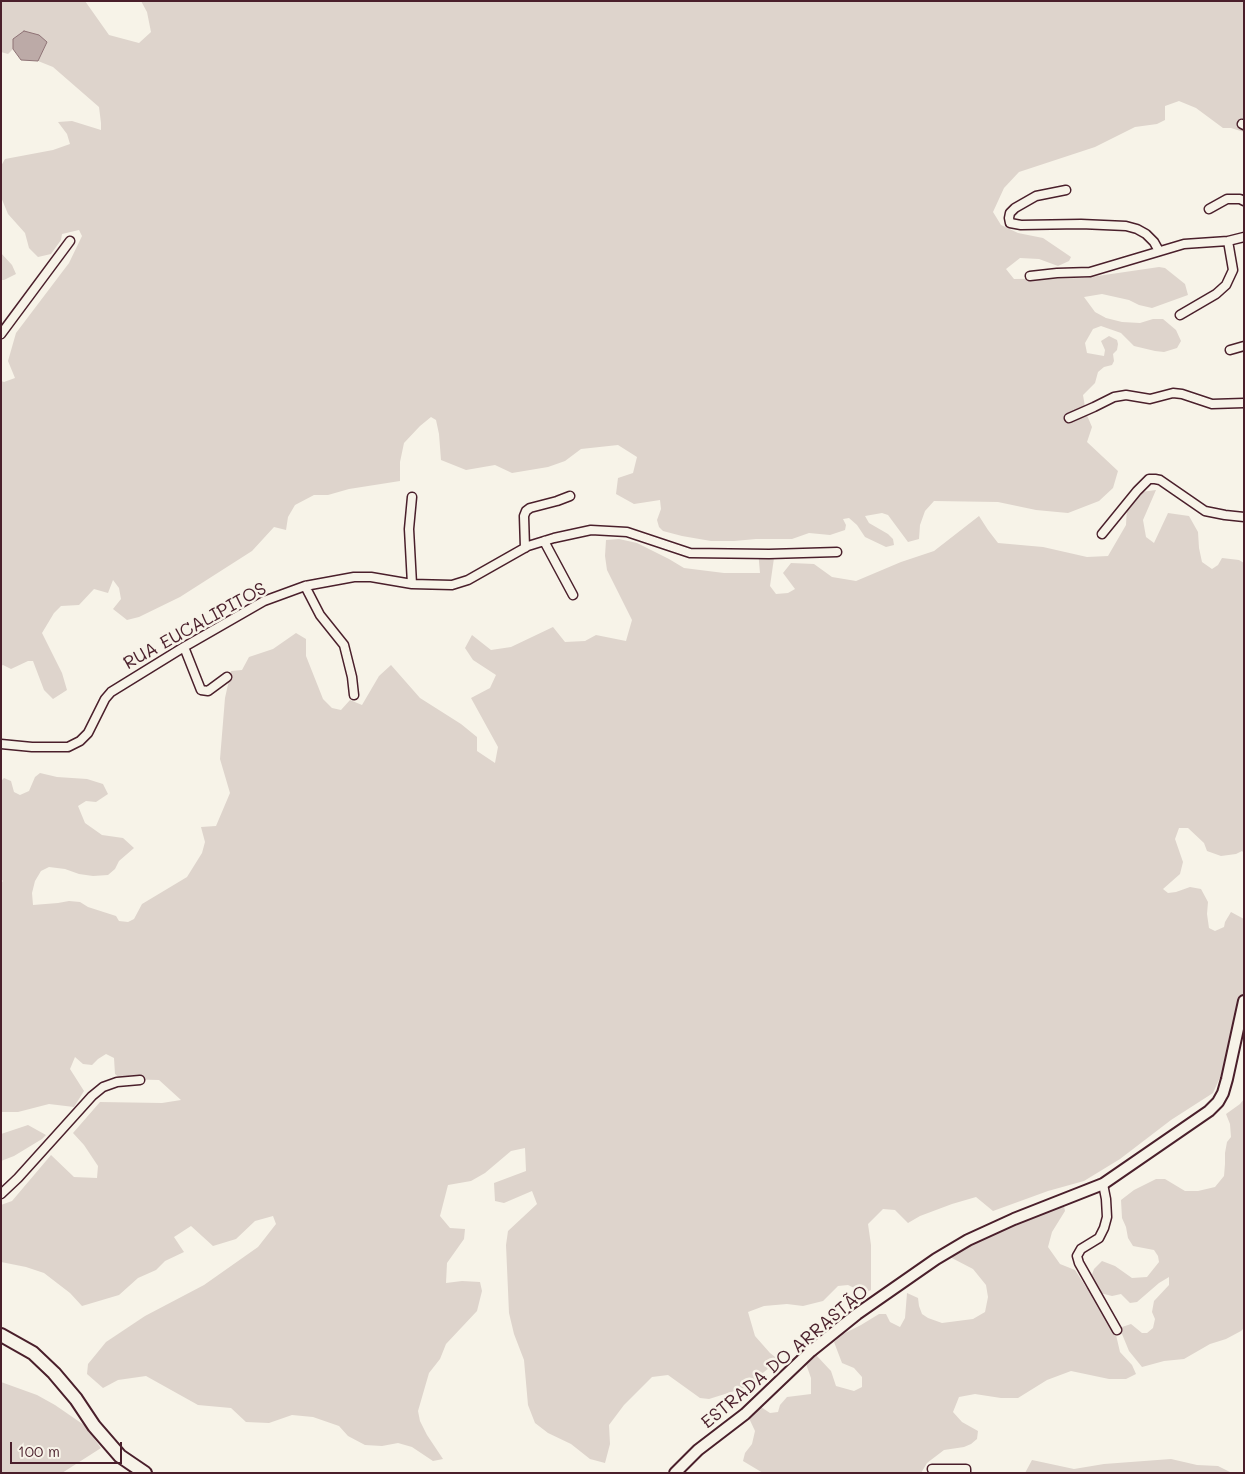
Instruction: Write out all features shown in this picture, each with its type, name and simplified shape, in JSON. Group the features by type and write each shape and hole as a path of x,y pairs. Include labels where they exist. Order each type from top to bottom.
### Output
{"main road":[{"path":"1,1336 33,1353 76,1398 94,1426 120,1456 145,1473"}],"street":[{"path":"1066,190 1036,196 1016,208 1010,213 1008,218 1010,224 1126,226 1146,234 1159,251"},
{"path":"1209,209 1227,199 1240,199 1244,201"},
{"path":"1030,276 1090,272 1184,244 1228,241 1244,237"},
{"path":"1,334 70,241"},
{"path":"1180,314 1216,294 1226,285 1234,270 1228,241"},
{"path":"1230,350 1244,346"},
{"path":"1069,418 1114,397 1126,395 1150,399 1173,393 1212,404 1244,403"},
{"path":"1102,534 1136,491 1149,479 1155,478 1205,511 1244,517"},
{"path":"524,548 524,516 526,511 530,508 570,496"},
{"path":"412,497 409,529 412,584"},
{"name":"RUA EUCALIPITOS","path":"1,744 32,747 68,746 80,741 88,733 105,699 111,692 264,601 305,586 354,577 371,577 412,584 452,585 468,580 524,548 544,540 590,530 627,532 690,553 769,554 837,552"},
{"path":"544,540 573,596"},
{"path":"305,586 320,614 344,645 352,677 354,695"},
{"path":"184,647 200,690 208,691 227,677"},
{"name":"ESTRADA DO ARRASTÃO","path":"675,1473 698,1450 744,1414 811,1351 857,1314 936,1259 968,1240 1014,1219 1103,1184 1209,1111 1218,1102 1228,1079 1244,1001"},
{"path":"1,1194 18,1178 92,1096 110,1084 140,1080"},
{"path":"1103,1184 1106,1198 1104,1228 1099,1238 1081,1249 1077,1256 1079,1263 1117,1330"},
{"path":"932,1469 966,1469 966,1473"}],"shaded area":[{"path":"1,1 85,1 109,35 139,43 151,32 147,12 141,1 1244,1 1244,132 1223,128 1196,108 1179,101 1165,106 1165,120 1157,124 1135,127 1095,147 1019,172 1004,188 993,212 1001,225 1018,233 1043,238 1071,257 1069,261 1058,266 1039,259 1020,258 1006,269 1014,279 1084,278 1159,267 1165,268 1185,284 1188,295 1152,308 1129,300 1102,294 1084,297 1095,312 1106,318 1122,322 1140,323 1153,319 1163,319 1176,330 1181,341 1177,348 1164,352 1155,351 1134,346 1121,333 1101,326 1093,329 1085,343 1087,353 1104,356 1105,350 1101,341 1109,336 1117,340 1118,344 1117,350 1113,354 1114,361 1112,365 1104,367 1098,372 1095,383 1083,395 1086,413 1092,427 1087,442 1118,471 1113,488 1099,501 1068,513 1036,510 998,502 934,501 925,511 920,525 919,539 908,542 888,515 882,513 865,516 869,523 893,539 894,545 886,547 865,537 857,525 849,518 843,519 846,525 845,530 830,535 809,533 792,539 711,541 663,531 659,527 657,520 661,509 660,500 634,504 616,494 618,478 633,473 637,457 618,445 581,449 565,461 548,467 512,473 495,465 466,470 441,460 436,420 431,417 404,443 400,462 400,481 349,489 328,495 314,495 295,505 288,517 286,530 274,527 252,551 180,597 139,617 127,620 113,609 121,599 119,588 113,580 108,593 94,589 79,605 61,606 54,613 42,633 62,673 67,690 53,699 44,690 33,661 28,661 11,669 3,665 1,666 1,381 4,382 15,378 8,361 16,333 69,263 82,236 79,230 62,234 61,240 51,254 38,257 29,248 25,233 8,214 1,197 1,166 5,159 53,150 70,144 67,134 58,122 72,121 101,130 101,123 99,107 53,67 38,61 47,42 13,39 13,49 8,54 1,52"},
{"path":"24,31 39,35 47,42 38,61 21,60 13,49 13,39"},
{"path":"1,253 12,265 16,274 4,280 1,280"},
{"path":"1156,490 1143,520 1146,537 1154,543 1168,513 1189,516 1198,532 1202,562 1212,569 1218,565 1222,558 1239,560 1244,563 1244,853 1242,851 1236,854 1221,856 1207,851 1204,843 1188,828 1179,828 1175,839 1183,862 1180,874 1163,889 1168,893 1190,887 1201,889 1208,902 1209,928 1215,931 1224,927 1231,912 1244,919 1244,989 1231,1053 1213,1093 1171,1120 1120,1159 1084,1181 1048,1191 993,1211 976,1197 920,1216 908,1223 895,1210 883,1209 868,1224 871,1245 871,1290 865,1293 848,1285 838,1286 823,1301 803,1306 787,1304 764,1306 748,1312 755,1336 779,1360 744,1388 709,1399 700,1398 668,1375 652,1377 624,1405 609,1425 610,1444 605,1463 590,1459 571,1444 548,1433 535,1423 528,1405 524,1360 514,1334 509,1313 506,1245 508,1231 537,1204 532,1191 504,1203 495,1201 494,1183 526,1171 525,1148 511,1151 485,1173 471,1181 448,1185 440,1216 450,1228 465,1229 464,1239 447,1263 446,1283 462,1281 480,1282 482,1291 477,1311 446,1344 440,1359 429,1373 418,1411 420,1421 427,1435 443,1459 433,1461 412,1447 398,1443 382,1446 365,1445 348,1436 339,1426 313,1417 292,1415 269,1423 246,1422 231,1408 198,1405 146,1376 118,1380 103,1388 87,1374 88,1364 106,1342 145,1316 204,1285 258,1247 276,1224 273,1216 255,1221 236,1239 213,1246 191,1226 174,1237 184,1252 165,1261 156,1270 138,1278 119,1295 82,1306 70,1293 44,1273 1,1262 1,1205 12,1201 51,1155 74,1177 97,1178 98,1166 84,1145 73,1133 100,1102 162,1103 181,1100 159,1080 121,1079 115,1074 114,1058 106,1054 92,1065 83,1064 75,1057 70,1069 84,1091 74,1107 49,1104 18,1112 1,1112 1,883 3,881 1,879 1,781 4,778 11,781 14,792 20,795 29,791 35,777 40,773 57,777 87,779 103,784 108,794 96,802 86,801 78,806 85,823 102,835 123,838 134,848 119,861 115,869 108,875 93,876 49,867 41,871 35,881 32,893 33,905 69,901 80,902 88,907 116,916 119,921 128,922 134,919 142,904 187,877 202,853 205,842 201,827 216,826 230,793 220,759 225,698 231,671 242,670 249,657 273,649 296,633 306,639 306,656 323,699 332,708 341,710 350,700 362,705 379,676 391,665 420,698 461,724 477,737 477,751 495,763 498,747 471,698 490,688 496,675 473,660 465,648 472,635 491,650 511,647 553,627 565,642 585,641 596,635 626,641 632,620 607,570 605,556 606,540 619,539 637,543 684,568 724,573 760,573 758,550 771,549 774,558 770,586 776,594 788,593 795,589 783,573 791,563 814,564 832,577 856,581 901,562 934,551 979,516 998,543 1043,547 1087,557 1108,556 1126,525 1127,507 1141,492"},
{"path":"1244,1099 1244,1328 1226,1339 1210,1344 1184,1359 1164,1361 1142,1367 1129,1351 1122,1334 1122,1327 1131,1324 1142,1333 1147,1333 1153,1328 1155,1319 1152,1312 1154,1301 1169,1285 1169,1277 1137,1302 1130,1303 1121,1294 1112,1296 1100,1293 1090,1280 1094,1269 1102,1261 1115,1266 1132,1278 1147,1277 1159,1262 1158,1256 1154,1250 1133,1246 1128,1238 1122,1218 1121,1200 1134,1190 1156,1179 1165,1179 1185,1191 1198,1191 1215,1187 1224,1176 1225,1153 1227,1142 1231,1137 1230,1124 1226,1114"},
{"path":"28,1125 46,1135 14,1156 1,1161 1,1134"},
{"path":"1064,1206 1065,1211 1052,1232 1048,1247 1060,1264 1075,1270 1105,1310 1116,1335 1120,1352 1132,1365 1136,1374 1126,1379 1109,1379 1071,1371 1047,1380 1018,1398 1001,1398 975,1394 959,1397 953,1412 962,1422 978,1431 977,1439 964,1447 944,1450 927,1463 921,1473 763,1473 743,1461 745,1453 752,1444 755,1431 748,1416 758,1405 770,1413 778,1412 780,1405 787,1397 811,1394 811,1378 805,1361 816,1355 831,1371 836,1386 854,1391 862,1387 862,1377 854,1368 842,1363 834,1342 843,1334 879,1314 886,1314 890,1322 900,1327 905,1318 907,1293 918,1298 922,1314 942,1323 973,1319 985,1312 988,1297 986,1285 973,1269 948,1256 966,1244"},
{"path":"1,1382 37,1395 55,1405 84,1425 101,1448 62,1473 1,1473"},
{"path":"1171,1459 1197,1465 1218,1466 1232,1473 1025,1473 1032,1460 1074,1469 1104,1464"}]}
